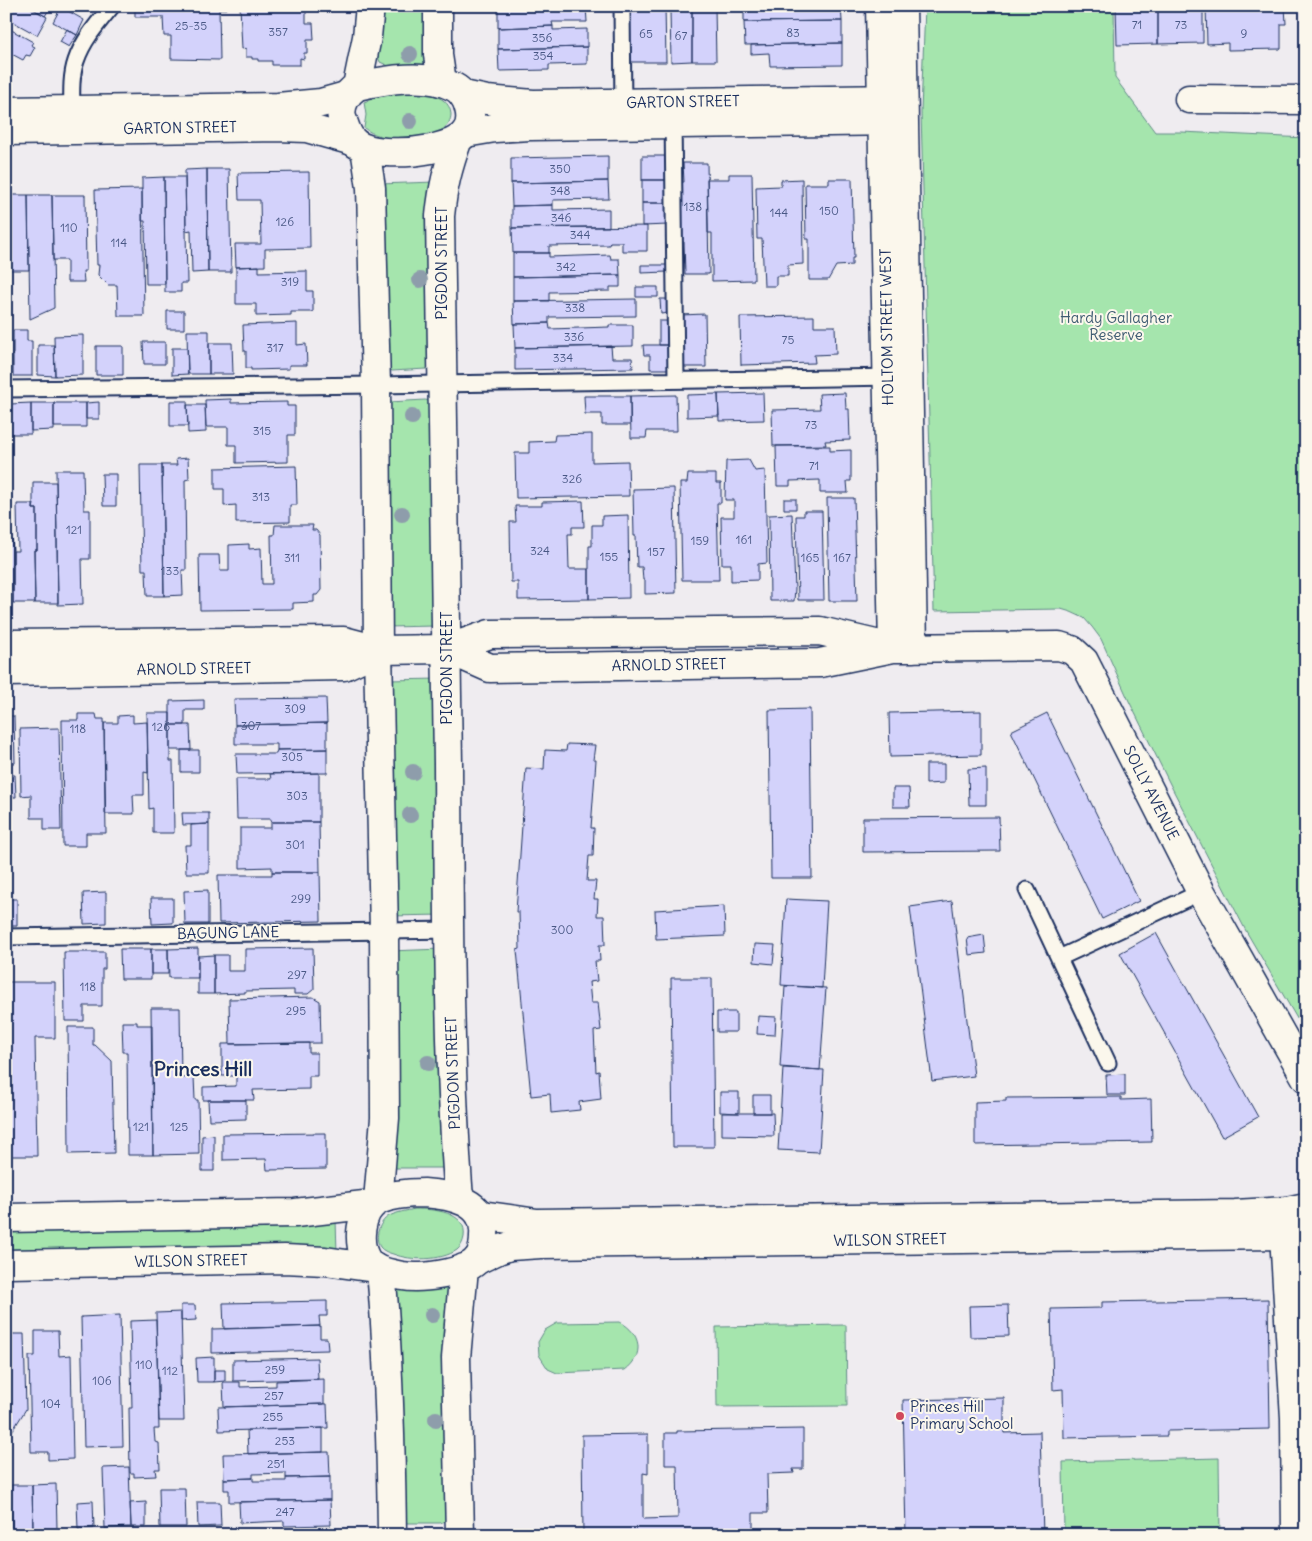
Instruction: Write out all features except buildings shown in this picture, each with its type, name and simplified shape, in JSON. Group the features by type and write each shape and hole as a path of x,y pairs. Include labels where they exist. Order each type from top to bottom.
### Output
{"street":[{"path":"370,6 367,37 351,91 344,99 341,114 346,130 359,144 371,188 376,385 378,650 386,1118 376,1202 365,1215 361,1231 364,1254 368,1261 378,1270 401,1276 417,1277 447,1273 470,1264"},
{"name":"PIGDON STREET","path":"438,6 438,56 453,89 470,115 469,125 462,136 446,176 440,216 453,1089 459,1199"},
{"name":"HOLTOM STREET WEST","path":"880,6 893,110"},
{"name":"HOLTOM STREET WEST","path":"902,6 893,110 903,648"},
{"path":"351,91 384,80 397,79 423,80 453,89"},
{"name":"GARTON STREET","path":"453,89 487,100 623,114"},
{"name":"GARTON STREET","path":"6,131 72,120 278,107 322,102 351,91"},
{"path":"1189,99 1306,100"},
{"name":"GARTON STREET","path":"462,136 495,128 623,114 893,110"},
{"name":"GARTON STREET","path":"6,111 72,120 307,128 359,144"},
{"path":"359,144 386,152 402,152 445,146 462,136"},
{"name":"ARNOLD STREET","path":"6,644 344,641 378,650 447,649 490,634 820,631 903,648"},
{"name":"SOLLY AVENUE","path":"903,648 1058,646 1072,650 1084,661 1201,892 1306,1078"},
{"name":"ARNOLD STREET","path":"6,672 344,666 378,650"},
{"path":"6,1218 294,1213 376,1202 401,1194 424,1193 459,1199 473,1206 481,1215 485,1232 484,1241 470,1264 456,1358 460,1535"},
{"name":"WILSON STREET","path":"481,1215 537,1223 1235,1214 1287,1211 1306,1207"},
{"path":"1295,1234 1294,1418 1296,1535"},
{"name":"WILSON STREET","path":"470,1264 510,1246 541,1244 1295,1234"},
{"name":"WILSON STREET","path":"6,1264 285,1259 324,1261 378,1270"},
{"path":"378,1270 384,1306 390,1410 392,1535"}],"lane":[{"path":"72,120 73,79 76,62 88,37 112,6"},
{"path":"622,6 623,114"},
{"path":"673,113 676,380"},
{"path":"6,388 376,385 898,377"},
{"path":"1027,890 1108,1063"},
{"path":"1059,958 1201,892"},
{"name":"BAGUNG LANE","path":"6,937 450,930"}],"green space":[{"path":"377,6 430,6 426,65 391,67 380,62 377,54"},
{"name":"Hardy Gallagher Reserve","path":"925,6 1114,6 1115,78 1155,132 1306,138 1306,1034 1246,931 1171,786 1101,639 1092,627 1084,618 1061,609 934,611 921,112"},
{"path":"402,92 424,93 439,97 449,107 450,121 442,130 434,134 414,139 381,136 371,133 364,128 366,115 364,102 380,96"},
{"path":"435,182 431,367 392,371 388,369 379,184"},
{"path":"431,401 435,626 387,627 389,402"},
{"path":"439,679 442,915 390,916 387,680"},
{"path":"442,949 448,1168 388,1168 389,951"},
{"path":"415,1209 439,1211 455,1217 464,1228 464,1237 460,1247 450,1254 426,1259 408,1258 381,1248 377,1239 378,1230 385,1219 392,1215"},
{"path":"336,1220 337,1253 6,1256 6,1224"},
{"path":"453,1284 448,1520 440,1523 406,1523 402,1521 390,1285"},
{"path":"620,1322 632,1332 638,1344 636,1358 625,1370 557,1373 548,1369 539,1355 538,1342 545,1330 557,1323"},
{"path":"846,1325 847,1406 717,1407 716,1327"},
{"path":"1219,1458 1220,1535 1064,1535 1063,1462"}],"place":[{"name":"Princes Hill Primary School","path":"900,1416"}],"district":[{"name":"Princes Hill","path":"203,1069"}]}
